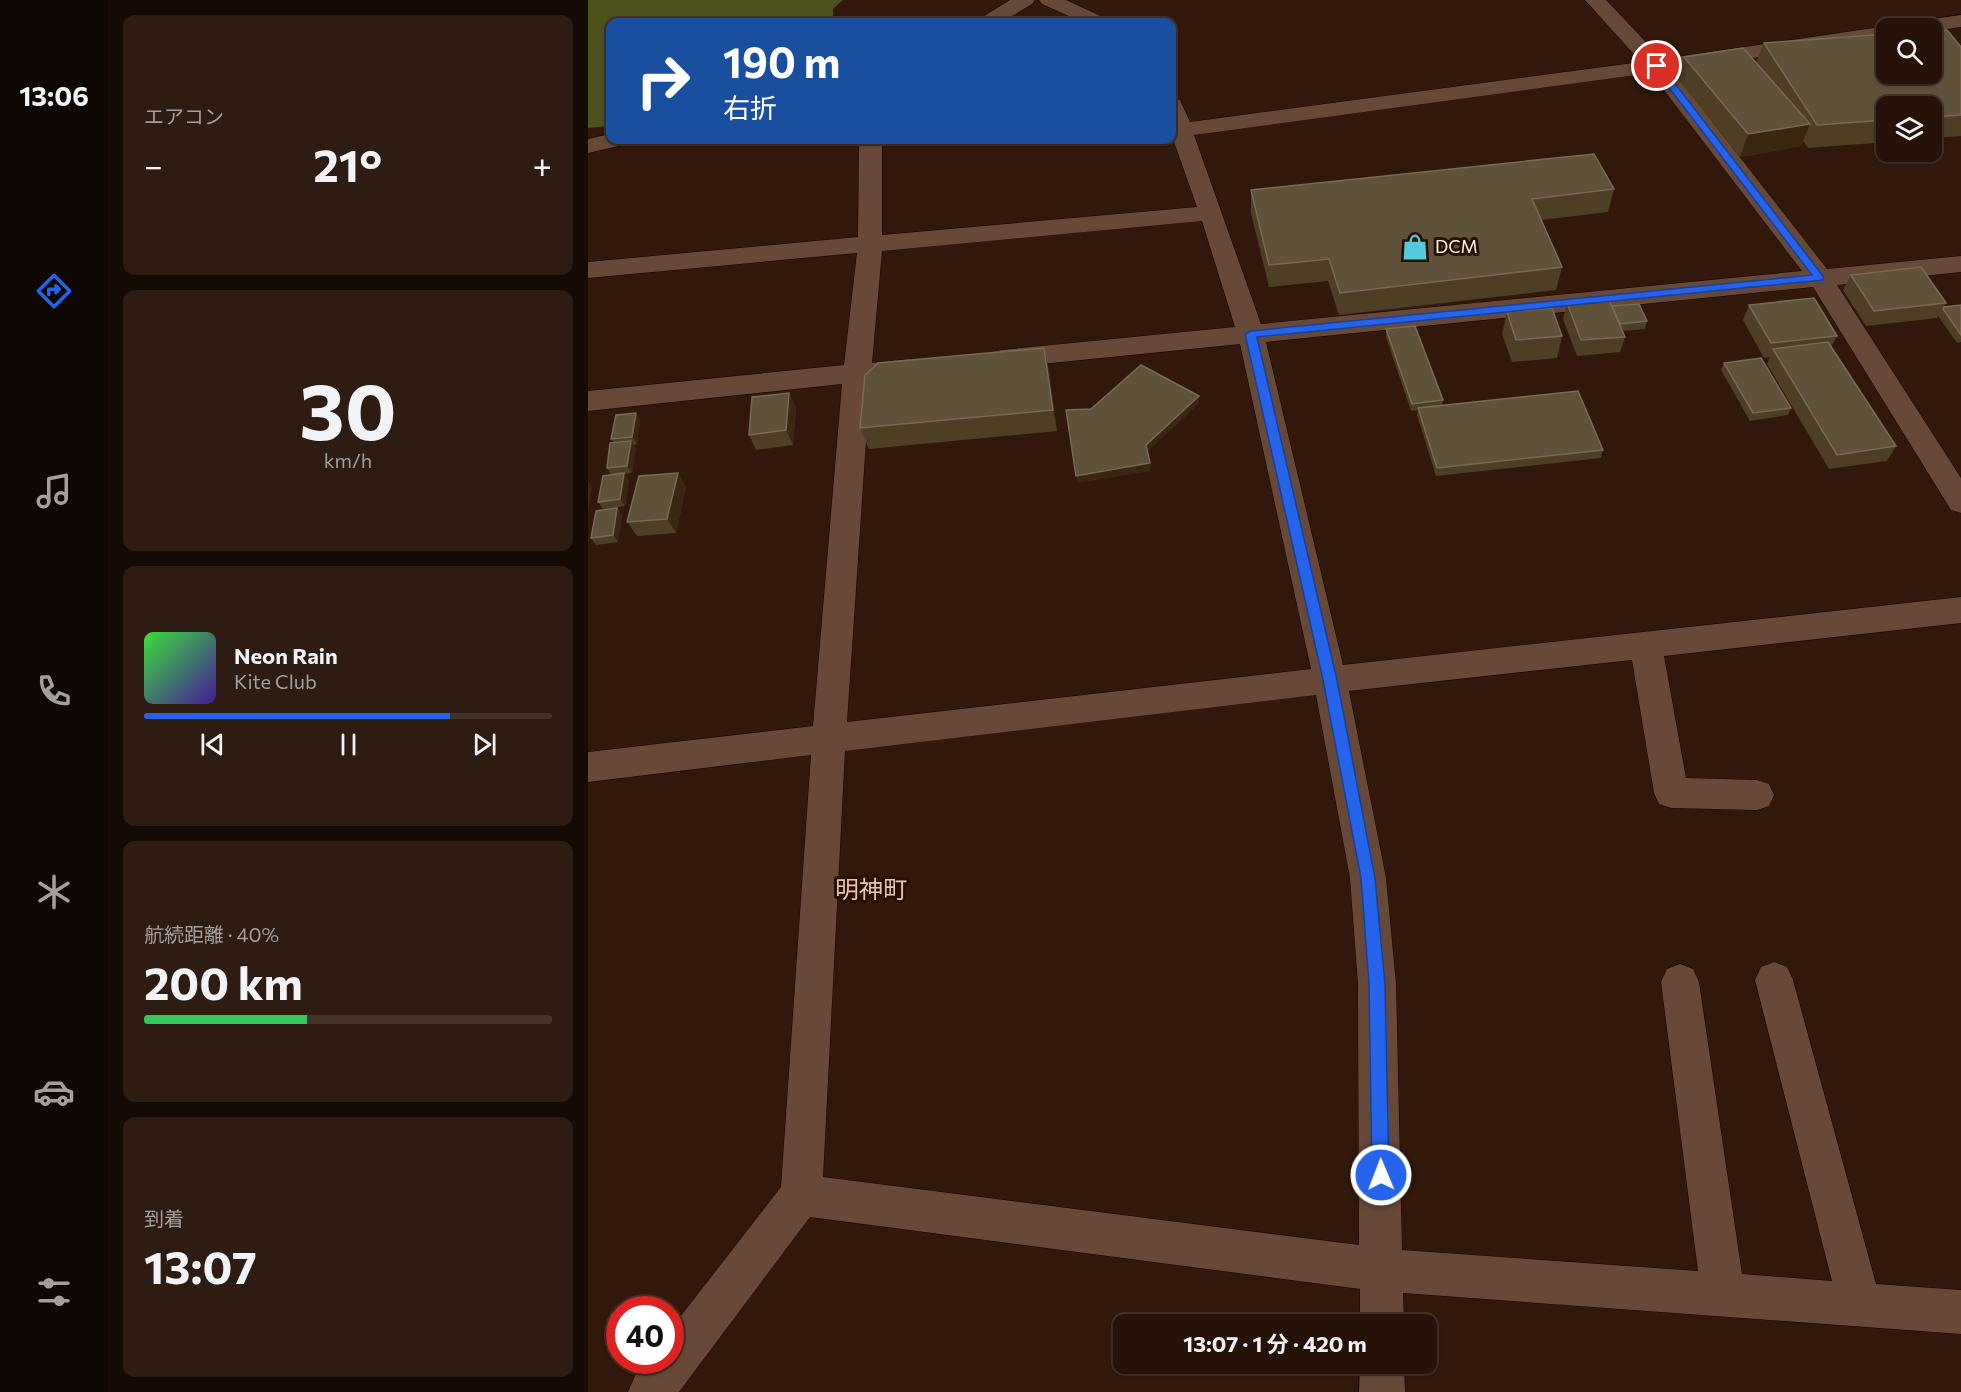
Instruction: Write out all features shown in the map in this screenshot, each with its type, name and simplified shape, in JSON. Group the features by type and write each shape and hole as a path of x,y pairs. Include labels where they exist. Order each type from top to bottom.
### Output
{"street":[{"path":"995,18 1025,0"},
{"path":"1050,0 1089,18"},
{"path":"1595,0 1657,66 1820,278 1961,502"},
{"path":"1955,0 1961,6"},
{"path":"1942,24 1961,21"},
{"path":"1382,1314 1377,984 1368,878 1330,680 1251,334 1177,118 1657,66 1876,34"},
{"path":"588,146 606,142"},
{"path":"651,1392 801,1195 829,740 856,373 870,245 870,144"},
{"path":"588,270 1211,213"},
{"path":"975,361 1961,264"},
{"path":"588,401 939,365"},
{"path":"588,767 1961,609"},
{"path":"1646,645 1671,793 1756,795"},
{"path":"1774,980 1860,1304"},
{"path":"1680,982 1723,1295"},
{"path":"801,1195 1383,1270 1961,1312"},
{"path":"1382,1374 1382,1392"}],"shaded area":[{"path":"588,0 843,0 833,9 833,18 606,18 606,126 588,128"}],"building":[{"path":"1942,30 1947,30 1961,47 1961,115 1942,116 1942,96 1876,96 1876,121 1817,125 1764,43 1876,35 1876,84 1942,84"},
{"path":"1743,48 1810,124 1748,134 1684,57"},
{"path":"1594,154 1614,189 1532,199 1562,267 1340,293 1329,259 1269,265 1251,190"},
{"path":"1921,267 1946,303 1874,311 1851,275"},
{"path":"1814,298 1837,336 1771,343 1749,305"},
{"path":"1609,300 1625,337 1581,340 1567,303"},
{"path":"1639,304 1647,321 1620,324 1612,306"},
{"path":"1961,305 1961,335 1943,309"},
{"path":"1552,308 1562,336 1516,340 1507,312"},
{"path":"1415,326 1443,400 1412,404 1386,329"},
{"path":"1828,342 1896,446 1837,455 1773,349"},
{"path":"1044,348 1053,410 860,428 865,375 878,363"},
{"path":"1761,358 1791,408 1753,413 1724,363"},
{"path":"1141,365 1199,396 1146,445 1150,463 1076,476 1066,410 1091,409"},
{"path":"1578,391 1603,450 1437,468 1418,408"},
{"path":"789,393 786,430 749,435 752,397"},
{"path":"636,413 632,437 611,439 616,415"},
{"path":"631,441 627,466 607,468 610,443"},
{"path":"624,473 620,499 598,502 603,476"},
{"path":"678,473 667,519 627,522 639,476"},
{"path":"617,508 613,535 591,538 596,511"}],"place":[{"name":"DCM","path":"1415,247"}],"district":[{"name":"明神町","path":"871,890"}],"route":[{"path":"1381,1175 1377,984 1368,878 1330,680 1251,334 1820,278 1657,66"}]}
